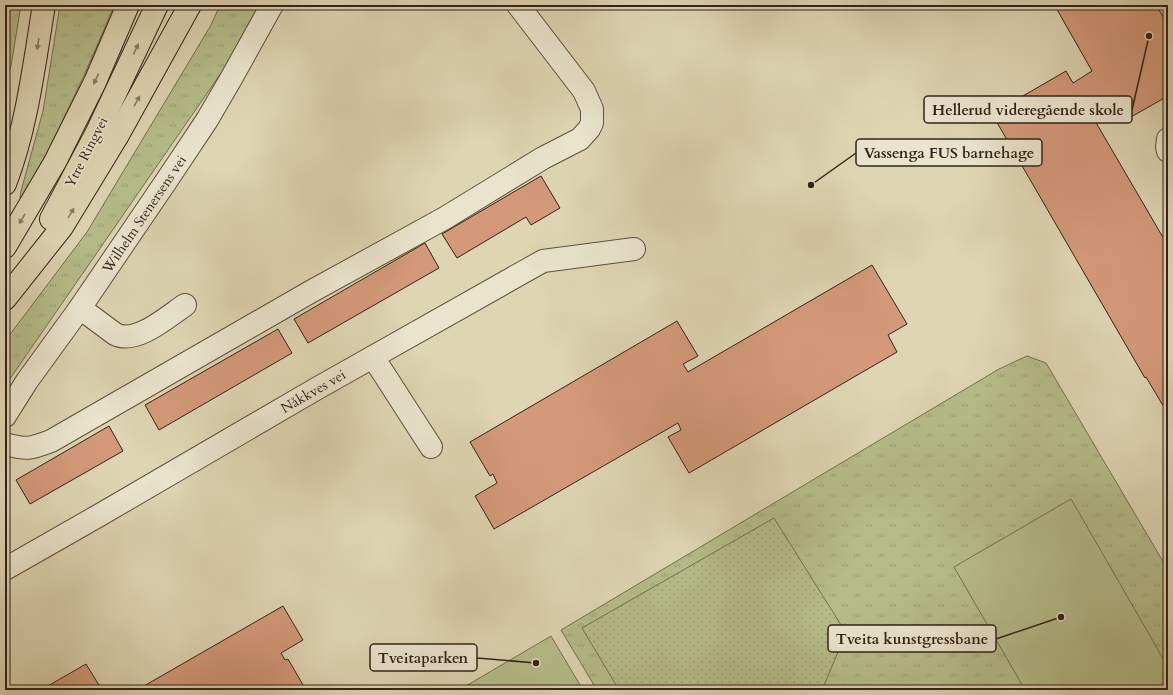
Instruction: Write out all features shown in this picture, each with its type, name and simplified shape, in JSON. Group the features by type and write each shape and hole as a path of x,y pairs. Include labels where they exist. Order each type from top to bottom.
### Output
{"main road":[{"path":"5,184 12,166 24,121 44,5"},
{"name":"Ytre Ringvei","path":"5,247 55,162 95,82 128,5"},
{"name":"Ytre Ringvei","path":"5,293 55,212 96,134 157,5"},
{"path":"5,299 62,227 118,135 190,5"}],"street":[{"name":"Wilhelm Stenersens vei","path":"5,416 27,381 80,308 207,120 272,5"},
{"path":"5,444 25,449 36,447 51,441 312,291 445,218 528,166 580,139 586,134 592,123 592,109 584,91 518,5"},
{"path":"1168,139 1168,151"},
{"name":"Nåkkves vei","path":"5,569 543,261 634,249"},
{"path":"80,308 115,334 119,336 131,336 142,334 185,305"},
{"path":"373,357 431,447"}],"green space":[{"path":"5,5 21,5 11,66 5,84"},
{"path":"60,5 114,5 94,54 60,126 24,197 20,198 43,111"},
{"path":"220,5 268,5 5,386 5,341 87,232 211,25"},
{"path":"1027,356 1046,363 1168,570 1168,690 597,690 561,630 999,369"},
{"path":"1071,499 1168,667 1168,690 1025,690 954,567"},
{"path":"774,518 846,633 822,690 619,690 582,628"},
{"path":"551,636 583,690 459,690"}],"building":[{"path":"1156,5 1168,25 1168,96 1122,122 1111,102 1091,114 1168,246 1168,414 1146,377 1145,378 992,114 1066,71 1073,83 1092,71 1055,6"},
{"path":"541,176 560,208 531,225 526,217 457,258 442,234"},
{"path":"425,243 439,268 308,343 294,319"},
{"path":"872,265 907,324 888,335 897,352 689,473 668,437 681,430 678,423 494,529 475,496 497,483 493,474 490,476 470,442 677,321 698,356 683,364 688,372"},
{"path":"278,329 292,353 159,430 145,405"},
{"path":"109,426 123,451 30,504 16,480"},
{"path":"283,606 303,640 281,653 285,660 288,659 306,690 137,690"},
{"path":"86,664 102,690 41,690"}],"place":[{"name":"Hellerud videregående skole","path":"1149,36"},
{"name":"Vassenga FUS barnehage","path":"811,185"},
{"name":"Tveita kunstgressbane","path":"1061,617"},
{"name":"Tveitaparken","path":"536,663"}]}
